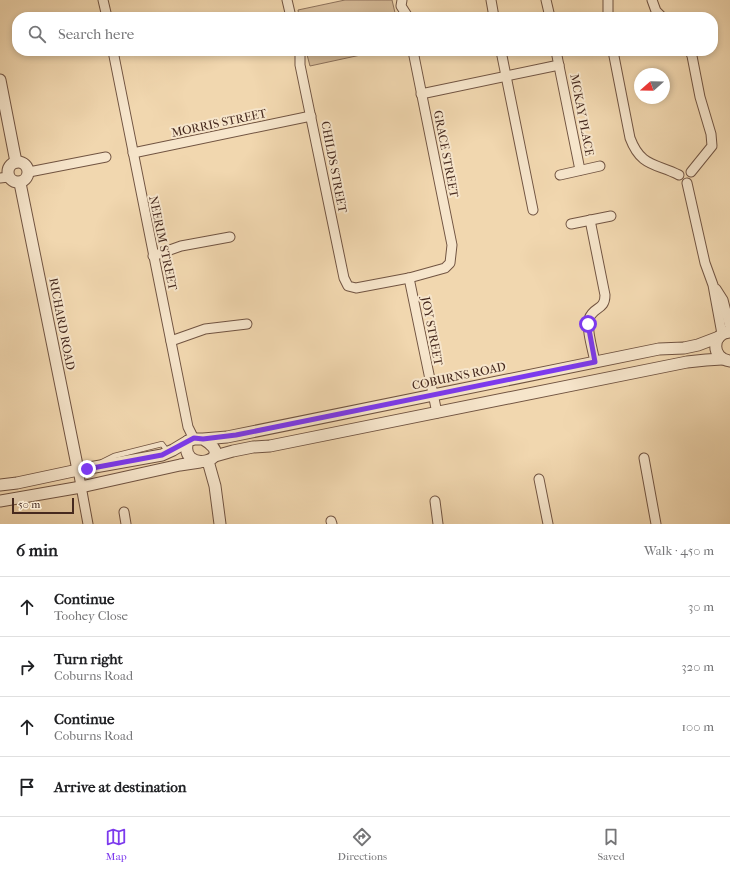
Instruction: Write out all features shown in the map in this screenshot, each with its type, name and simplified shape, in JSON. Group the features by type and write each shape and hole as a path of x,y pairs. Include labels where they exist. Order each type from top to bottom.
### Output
{"street":[{"path":"103,0 105,12"},
{"path":"287,0 290,12"},
{"path":"402,0 401,6 405,12"},
{"path":"491,0 493,12"},
{"path":"546,0 549,12"},
{"path":"608,0 608,12"},
{"path":"652,0 657,12"},
{"name":"NEERIM STREET","path":"114,56 188,427 195,439"},
{"name":"CHILDS STREET","path":"300,56 300,65 344,278 348,286 356,288 409,278"},
{"name":"GRACE STREET","path":"409,278 445,268 450,263 452,245 414,56"},
{"path":"502,56 533,210"},
{"name":"MCKAY PLACE","path":"557,56 580,170"},
{"path":"614,56 630,138 634,148 641,157 650,163 680,175"},
{"path":"680,175 680,179 683,183 687,183 692,180 691,172 712,146 711,134 700,97 692,56"},
{"path":"421,94 559,65"},
{"path":"0,80 16,162"},
{"name":"MORRIS STREET","path":"133,153 311,116"},
{"path":"29,172 106,157"},
{"path":"16,162 24,163 29,172 26,179 20,183 4,178 8,173 10,166 16,162"},
{"name":"MCKAY PLACE","path":"560,174 600,166"},
{"path":"680,175 685,170 691,172"},
{"name":"RICHARD ROAD","path":"20,183 83,469"},
{"path":"687,183 705,263 713,284 725,332 716,341 716,351 718,356 726,360"},
{"path":"571,224 611,216"},
{"path":"590,220 605,295 603,305 594,310 588,324 595,362"},
{"path":"153,256 181,246 230,238"},
{"name":"JOY STREET","path":"409,278 437,413"},
{"path":"171,341 205,328 247,324"},
{"name":"COBURNS ROAD","path":"0,485 162,455 195,439 231,436 660,349 684,348 698,345 725,332"},
{"path":"0,501 80,487 208,459 253,446 270,446 687,362 726,360"},
{"path":"195,439 210,443 216,452 208,459 195,460 187,452 186,448 195,439"},
{"path":"644,458 656,524"},
{"path":"208,459 220,524"},
{"path":"83,469 80,487 88,524"},
{"path":"539,479 548,524"},
{"path":"435,501 438,524"},
{"path":"124,512 126,524"}],"shaded area":[{"path":"345,0 392,0 395,12 298,12 298,10"},
{"path":"307,56 356,56 310,66"}],"route":[{"path":"87,469 162,455 194,438 203,439 227,437 595,362 588,324"}]}
